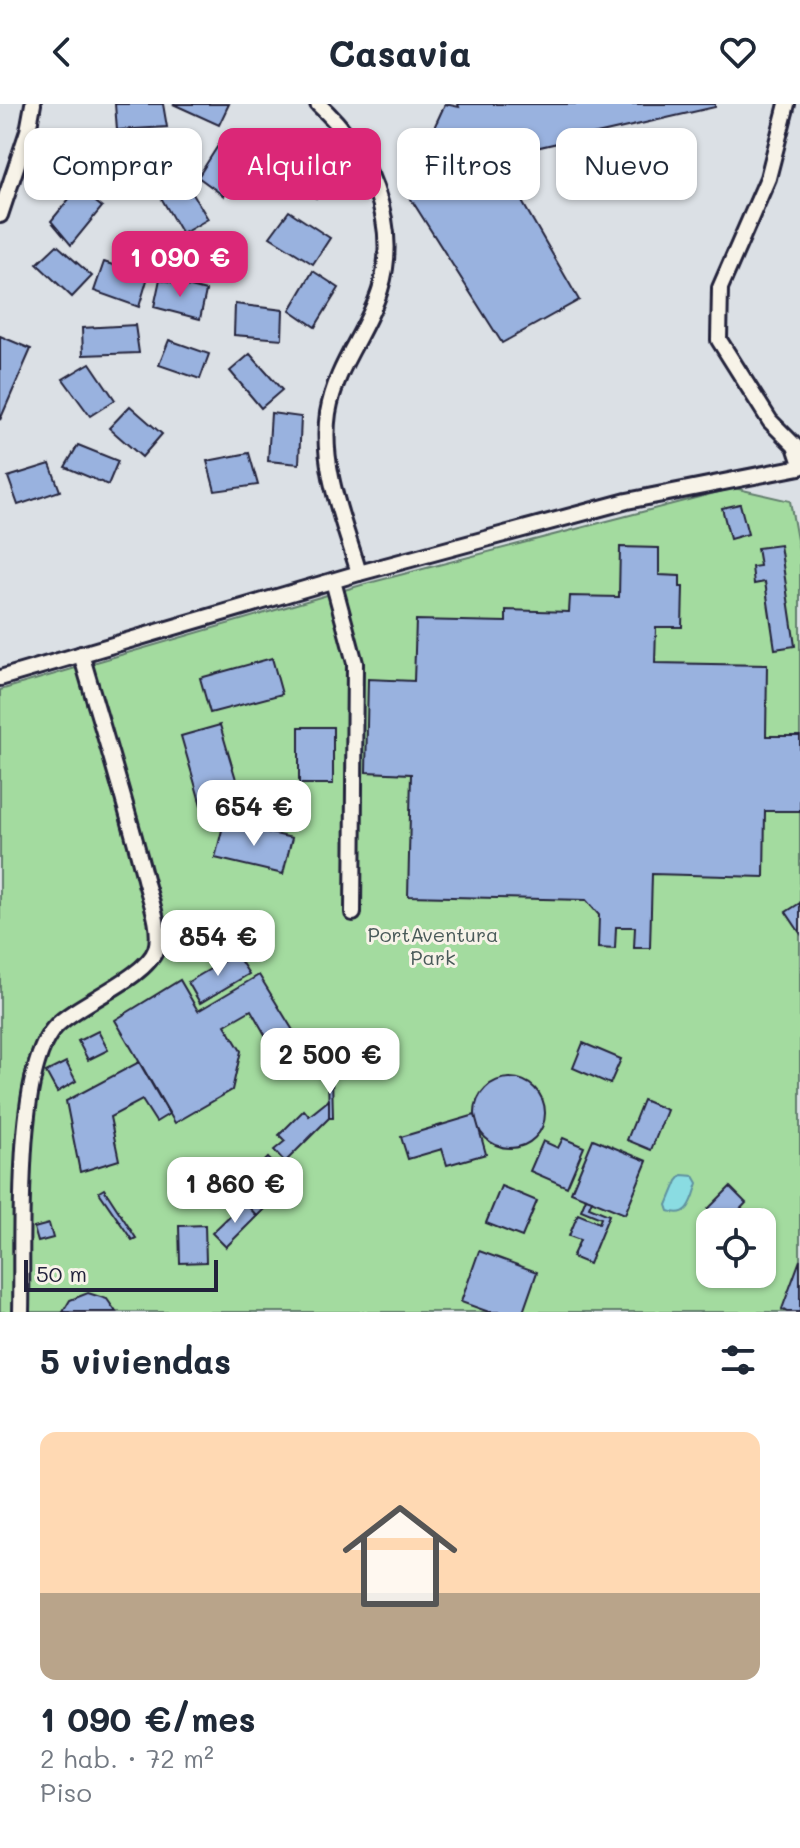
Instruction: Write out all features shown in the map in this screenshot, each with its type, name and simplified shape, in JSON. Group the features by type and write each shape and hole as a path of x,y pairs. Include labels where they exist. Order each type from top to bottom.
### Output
{"lane":[{"path":"0,215 28,131 33,104"},
{"path":"318,104 333,118 362,159 383,208 384,270 380,290 339,373 328,413 327,456 359,573"},
{"path":"0,678 359,573 627,501 800,464 795,446 770,421 719,340 720,288 768,178 787,104"},
{"path":"333,581 355,663 353,913"},
{"path":"21,1312 24,1148 34,1069 44,1043 56,1026 144,966 156,948 156,922 136,843 81,654"}],"green space":[{"name":"PortAventura Park","path":"734,488 790,501 800,556 800,1312 0,1312 0,690 365,584"}],"water":[{"path":"682,1175 694,1176 698,1183 690,1206 676,1213 669,1211 667,1205"}],"building":[{"path":"115,104 163,104 167,127 117,128"},
{"path":"173,104 229,104 219,125"},
{"path":"445,104 459,107 458,104 715,104 715,107 623,128 556,128 556,143 540,147 540,128 434,128"},
{"path":"218,146 218,192 202,180 202,171"},
{"path":"68,200 93,200 102,207 71,245 51,221"},
{"path":"162,200 197,200 208,219 182,234"},
{"path":"412,200 521,200 579,300 502,343"},
{"path":"289,211 330,238 313,264 270,237"},
{"path":"57,245 92,276 72,297 37,264"},
{"path":"104,262 148,277 139,307 94,291"},
{"path":"313,271 339,288 315,327 290,310"},
{"path":"160,279 206,291 200,319 154,307"},
{"path":"235,304 283,310 282,339 234,335"},
{"path":"135,325 139,353 83,355 82,328"},
{"path":"0,336 31,349 0,420"},
{"path":"169,340 209,354 200,379 159,365"},
{"path":"250,354 282,390 261,408 230,371"},
{"path":"90,363 115,400 90,416 63,379"},
{"path":"130,406 162,434 142,457 109,428"},
{"path":"271,413 301,417 299,464 268,461"},
{"path":"78,445 118,461 108,485 65,467"},
{"path":"249,453 258,485 215,491 207,461"},
{"path":"50,464 60,491 18,505 8,477"},
{"path":"740,504 748,534 730,539 722,508"},
{"path":"780,545 795,646 775,649 765,582 754,584 752,567 760,566 757,548"},
{"path":"620,547 659,548 659,575 680,576 680,587 683,587 682,627 656,627 655,663 767,665 766,736 800,736 800,811 765,811 764,877 652,874 650,948 634,948 635,927 616,927 615,949 598,948 599,915 586,900 408,896 411,774 366,772 368,679 414,681 416,620 506,622 506,610 569,612 570,596 619,597"},
{"path":"272,658 282,694 210,713 200,678"},
{"path":"220,725 240,793 201,805 181,736"},
{"path":"299,727 333,727 333,784 299,784"},
{"path":"224,822 292,838 283,874 215,858"},
{"path":"800,903 800,933 786,912"},
{"path":"236,954 249,974 200,1003 188,982"},
{"path":"259,975 302,1045 276,1054 251,1010 225,1025 241,1051 232,1090 175,1123 115,1020 180,980 198,1011"},
{"path":"98,1031 108,1050 88,1060 78,1041"},
{"path":"583,1043 621,1059 610,1084 573,1068"},
{"path":"66,1062 76,1081 57,1092 46,1072"},
{"path":"139,1062 169,1114 156,1122 142,1100 110,1117 119,1160 80,1172 66,1101"},
{"path":"328,1075 332,1075 333,1118 329,1118"},
{"path":"510,1078 535,1088 545,1113 535,1138 510,1148 485,1138 475,1113 485,1088"},
{"path":"329,1100 329,1118 285,1162 274,1150 285,1141 279,1135 304,1110 309,1116"},
{"path":"643,1100 667,1110 651,1150 627,1140"},
{"path":"475,1115 486,1154 447,1165 442,1149 408,1159 401,1137"},
{"path":"563,1138 584,1147 567,1187 530,1171 543,1141 558,1148"},
{"path":"593,1139 647,1161 625,1214 571,1192"},
{"path":"268,1158 292,1182 257,1216 233,1192"},
{"path":"501,1186 537,1201 522,1237 486,1223"},
{"path":"730,1187 746,1203 741,1208 709,1208"},
{"path":"104,1189 136,1238 132,1240 99,1192"},
{"path":"586,1198 592,1200 589,1207 609,1215 589,1264 572,1257 580,1240 569,1236 578,1214 599,1223 601,1218 581,1210"},
{"path":"244,1202 257,1216 226,1247 212,1233"},
{"path":"49,1224 53,1238 38,1242 34,1228"},
{"path":"205,1225 206,1262 180,1263 179,1226"},
{"path":"479,1251 537,1272 523,1312 489,1312 461,1302"},
{"path":"800,1260 800,1312 787,1312 782,1309"},
{"path":"88,1293 107,1299 116,1312 63,1312 70,1300"}]}
